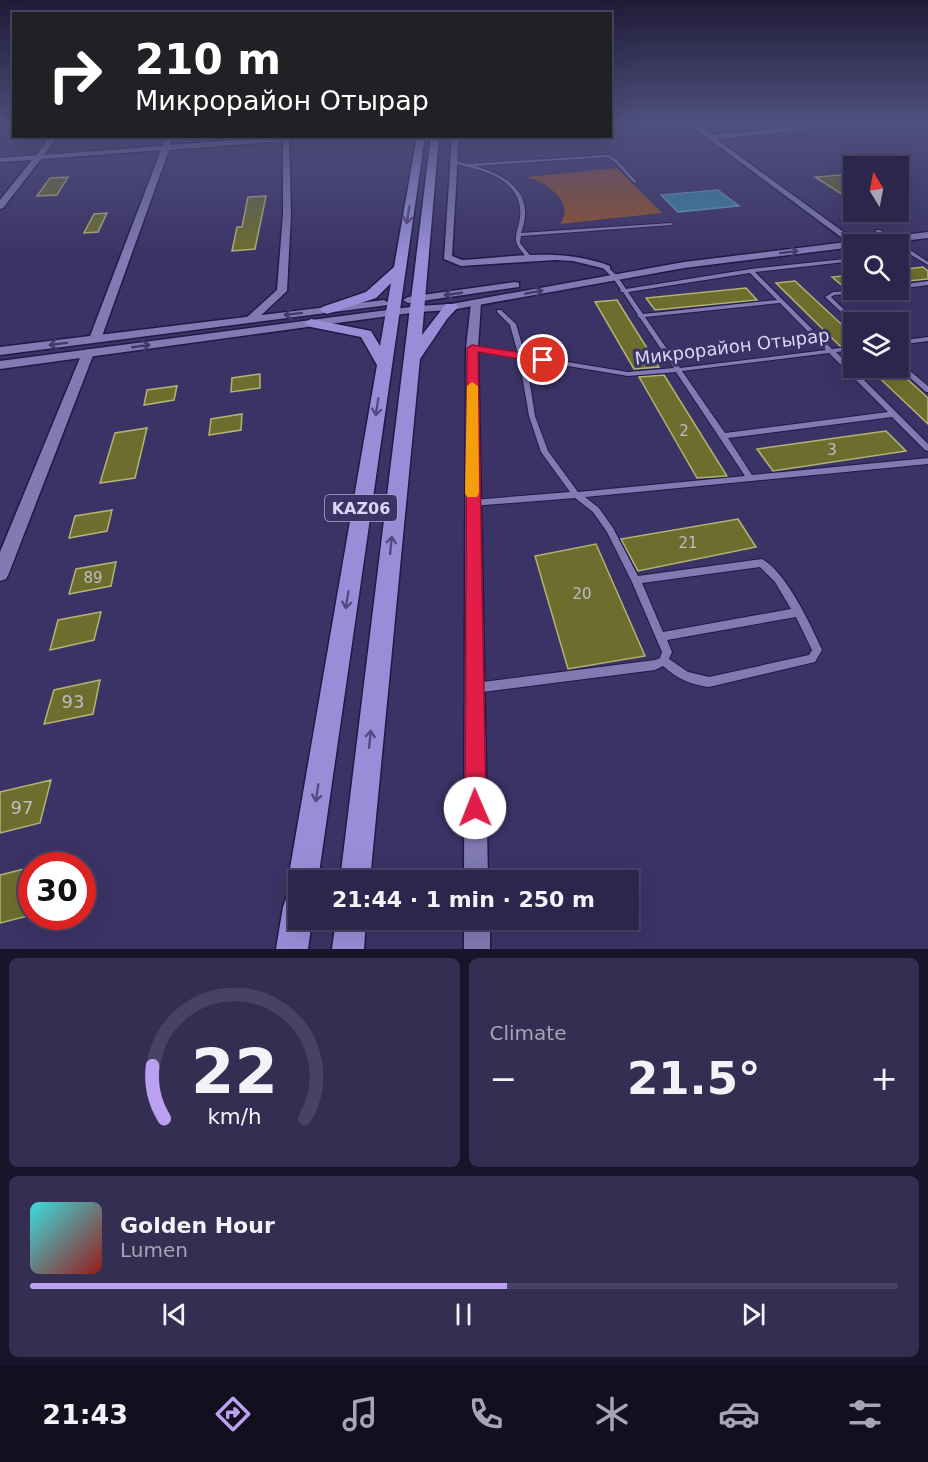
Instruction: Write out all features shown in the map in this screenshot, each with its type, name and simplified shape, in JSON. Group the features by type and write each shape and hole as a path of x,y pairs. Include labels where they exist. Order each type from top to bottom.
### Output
{"highway":[{"name":"KАZ06","path":"356,870 418,304 420,168"},
{"name":"KАZ06","path":"305,870 393,307 400,268 426,168"},
{"path":"327,310 372,295 400,268"},
{"path":"411,361 442,316 451,307"},
{"path":"311,323 366,334 384,364"},
{"path":"292,949 295,930"},
{"path":"348,949 350,930"}],"street":[{"path":"0,206 31,168"},
{"path":"95,339 158,168"},
{"path":"251,319 282,291 287,214 286,168"},
{"path":"454,168 447,257 461,263 584,259 606,268"},
{"path":"747,168 843,238"},
{"path":"751,168 843,238"},
{"path":"867,234 928,225"},
{"path":"909,237 928,235"},
{"path":"0,365 311,323 606,268 843,240"},
{"path":"418,304 451,307 684,265 843,240"},
{"path":"476,303 472,348 476,870"},
{"path":"0,351 327,310 393,307"},
{"path":"0,573 88,353"},
{"path":"477,930 477,949"}],"lane":[{"path":"481,168 490,171 518,193 524,208 518,243 531,259"},
{"path":"623,168 635,182"},
{"path":"518,235 671,224"},
{"path":"878,231 883,234"},
{"path":"909,251 928,264"},
{"path":"622,291 751,271 843,261"},
{"path":"606,268 615,277 622,291 750,478"},
{"path":"751,271 928,448"},
{"path":"909,286 928,283"},
{"path":"843,293 828,297 844,312"},
{"path":"640,316 780,301"},
{"path":"474,689 655,665 664,661 667,652 636,580 610,530 596,510 576,495 545,452 532,416 522,356 513,324 500,311"},
{"path":"909,342 928,339"},
{"name":"Микрорайон Отырар","path":"472,348 618,374 677,370 843,349"},
{"path":"909,373 928,390"},
{"path":"723,436 894,414"},
{"path":"472,502 576,495 928,461"},
{"path":"636,580 762,563 771,569 817,650 812,659 709,682 693,680 677,673 664,661"},
{"path":"660,637 797,612"}],"shaded area":[{"path":"617,168 662,213 560,224 564,216 564,208 556,194 541,183 526,177"}],"water":[{"path":"718,190 739,206 678,212 661,195"}],"building":[{"path":"843,175 843,195 815,177"},
{"path":"68,177 57,195 37,196 50,178"},
{"path":"266,196 255,249 232,251 237,227 242,227 248,197"},
{"path":"107,213 98,232 84,233 94,214"},
{"path":"923,267 928,271 928,279 909,281 909,269"},
{"path":"843,276 843,286 832,277"},
{"path":"795,281 843,326 843,346 840,346 776,283"},
{"path":"746,288 757,300 655,310 646,298"},
{"path":"617,300 659,367 634,369 595,302"},
{"path":"260,374 260,388 231,392 232,378"},
{"path":"664,375 727,476 697,478 639,377"},
{"path":"880,378 906,378 928,398 928,424"},
{"path":"177,386 174,400 144,405 147,390"},
{"path":"242,414 241,430 209,435 211,419"},
{"path":"147,428 135,478 100,483 115,433"},
{"path":"886,431 906,451 773,471 757,449"},
{"path":"112,510 107,531 69,538 75,516"},
{"path":"738,519 756,547 638,571 621,539"},
{"path":"596,544 645,656 568,669 535,556"},
{"path":"116,562 111,586 69,594 76,569"},
{"path":"101,612 94,640 50,650 58,620"},
{"path":"100,680 93,714 44,724 54,690"},
{"path":"51,780 40,823 0,833 0,792"},
{"path":"18,870 18,918 0,923 0,875"}],"slow traffic":[{"path":"472,386 472,493"}],"route":[{"path":"475,808 472,348 543,360"}]}
